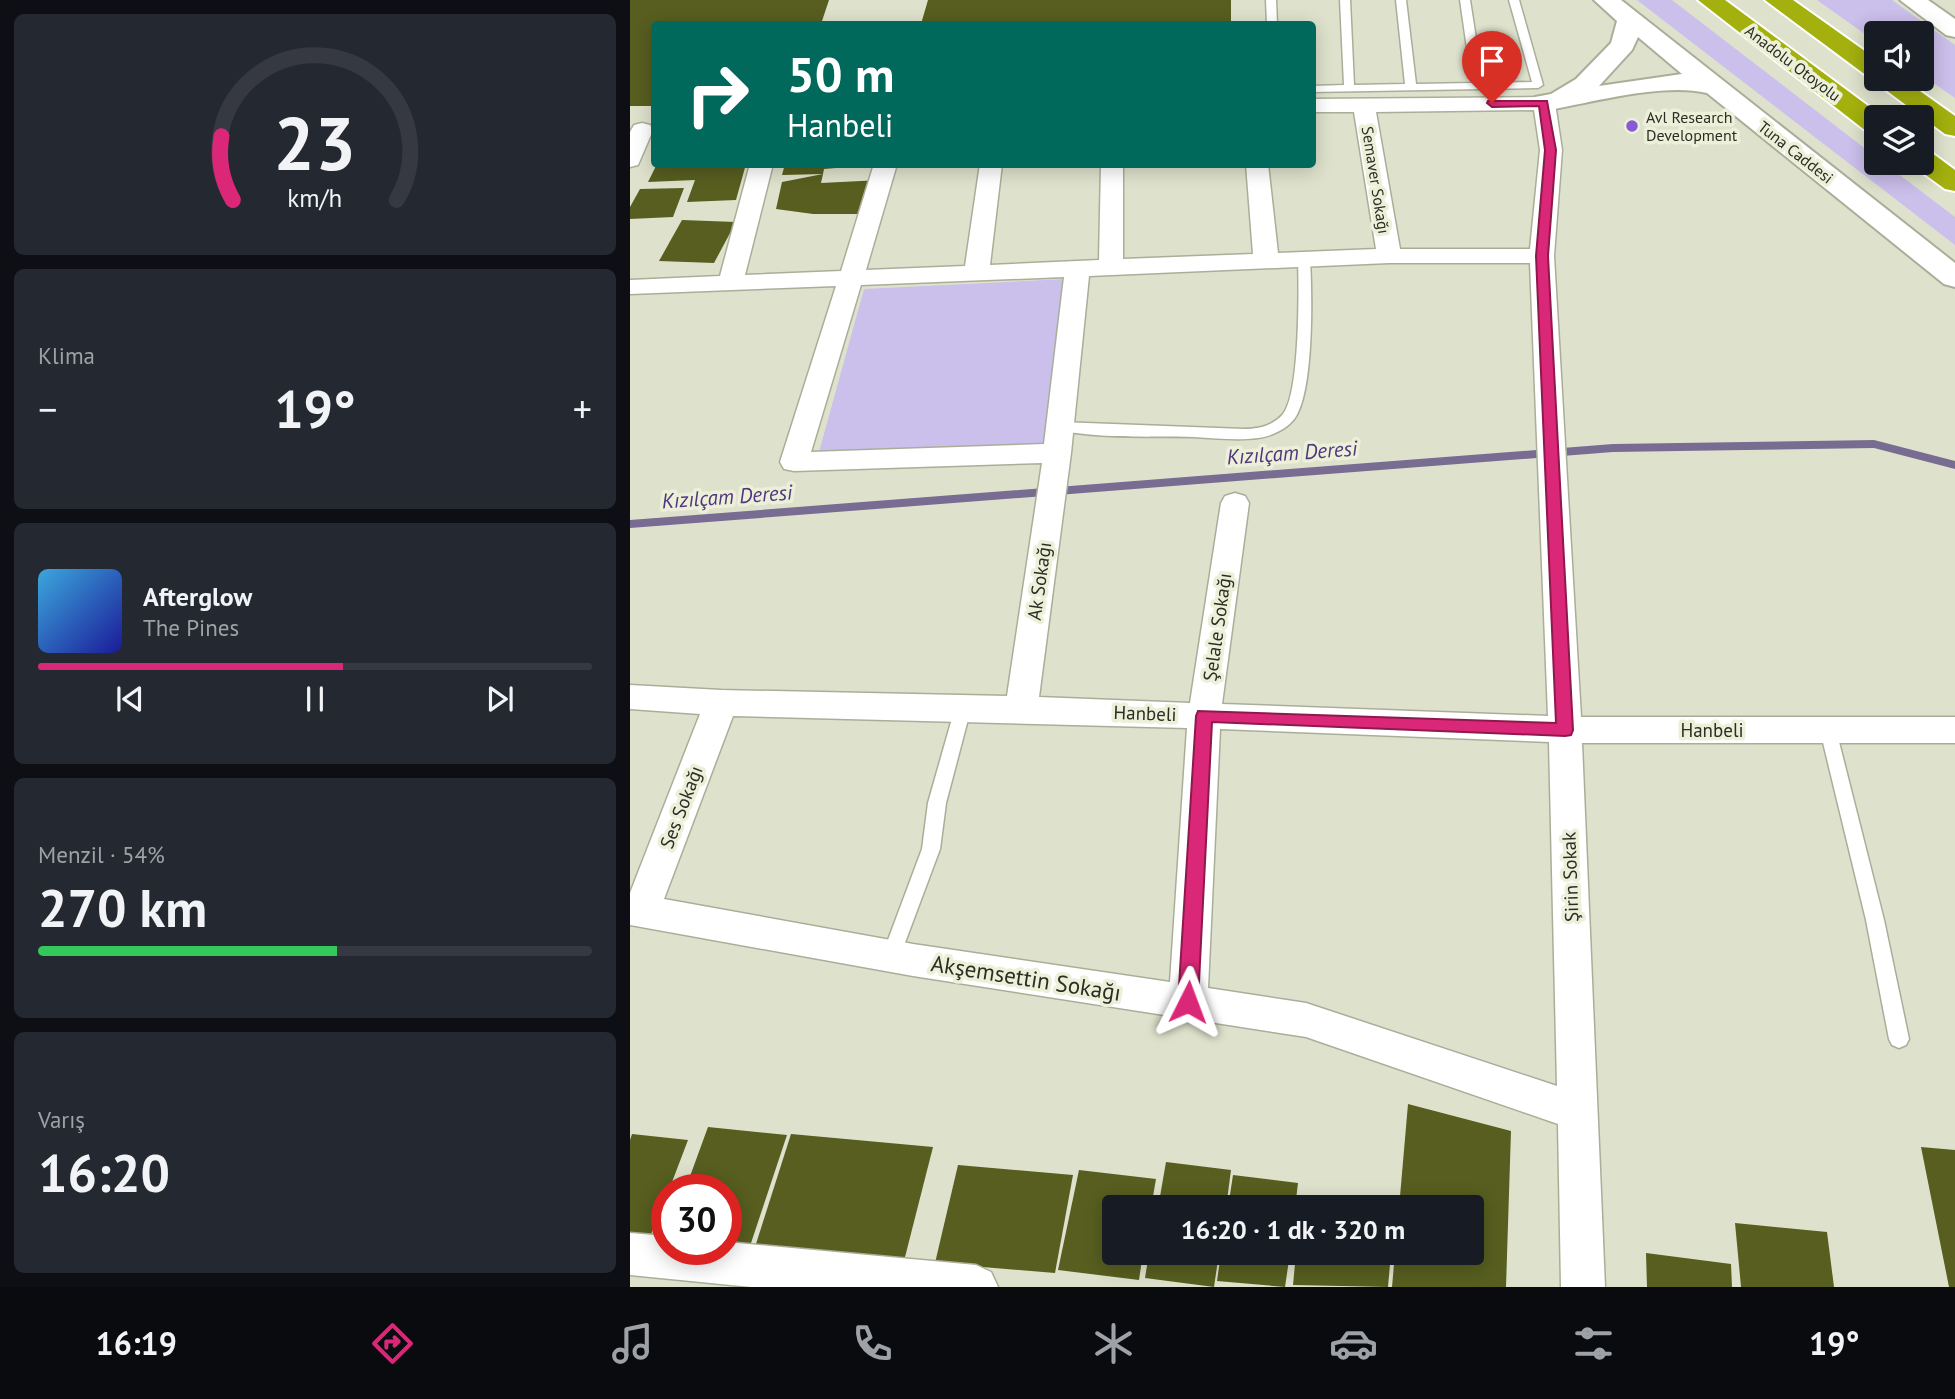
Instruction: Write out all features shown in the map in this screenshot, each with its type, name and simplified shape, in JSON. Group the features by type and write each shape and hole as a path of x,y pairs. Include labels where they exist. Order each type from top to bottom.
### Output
{"highway":[{"name":"Anadolu Otoyolu","path":"1710,0 1864,116"},
{"path":"1777,0 1864,62"},
{"path":"1903,91 1955,128"},
{"path":"1934,168 1955,183"}],"main road":[{"name":"Tuna Caddesi","path":"1606,0 1955,278"},
{"path":"1912,0 1955,30"},
{"path":"1544,103 1571,94 1584,85 1623,45 1630,19"},
{"path":"1544,103 1668,82 1691,80 1714,87"}],"street":[{"path":"1316,105 1357,96 1544,103"},
{"name":"Semaver Sokağı","path":"1357,96 1389,256"},
{"name":"Şirin Sokak","path":"1544,103 1551,150 1542,256 1565,730 1583,1287"},
{"path":"630,160 642,130"},
{"path":"730,283 761,168"},
{"path":"885,168 794,462 1057,451"},
{"path":"977,272 991,168"},
{"path":"1111,267 1112,168"},
{"path":"1257,168 1266,260"},
{"path":"630,288 1266,260 1389,256 1542,256"},
{"name":"Ak Sokağı","path":"1021,709 1057,451 1077,268"},
{"name":"Şelale Sokağı","path":"1188,1002 1204,716 1235,503"},
{"name":"Hanbeli","path":"630,697 721,703 1021,709 1565,730 1955,730"},
{"name":"Ses Sokağı","path":"636,911 721,703"},
{"name":"Akşemsettin Sokağı","path":"636,911 891,956 1306,1020 1578,1112"},
{"path":"630,1254 976,1287"}],"lane":[{"path":"1271,0 1272,21"},
{"path":"1345,0 1357,96"},
{"path":"1401,0 1411,87"},
{"path":"1465,0 1478,86"},
{"path":"1316,90 1357,96 1411,87 1538,85 1514,0"},
{"path":"1057,451 1145,433 1241,433 1272,430 1292,413 1303,364 1302,319 1307,286 1304,259"},
{"path":"891,956 931,849 937,803 963,708"},
{"path":"1828,730 1875,920 1899,1039"}],"shaded area":[{"path":"1637,0 1672,0 1864,148 1864,175"},
{"path":"1817,0 1892,0 1921,21 1864,21 1864,33"},
{"path":"1934,30 1955,45 1955,98 1934,83"},
{"path":"1864,175 1900,175 1955,217 1955,245"},
{"path":"1066,279 1047,445 819,452 864,289"}],"building":[{"path":"630,0 829,0 822,21 651,21 651,106 630,106"},
{"path":"928,0 1231,0 1231,21 922,21"},
{"path":"655,168 745,168 736,200 687,202 695,180 648,182"},
{"path":"784,168 836,168 824,169 823,174 782,175"},
{"path":"823,174 821,183 881,180 869,214 813,214 776,209 782,182"},
{"path":"684,188 673,217 630,219 630,207 640,189"},
{"path":"682,220 736,222 714,263 659,261"},
{"path":"1408,1104 1511,1131 1506,1287 1392,1287 1394,1265 1484,1265 1484,1195 1400,1195"},
{"path":"708,1127 787,1135 750,1246 742,1245 742,1174 691,1174"},
{"path":"632,1134 688,1140 675,1174 651,1174 651,1235 648,1243 630,1241"},
{"path":"791,1134 933,1147 904,1261 755,1247"},
{"path":"1921,1147 1955,1150 1955,1287 1949,1287"},
{"path":"1166,1162 1231,1170 1228,1195 1160,1195"},
{"path":"958,1165 1073,1175 1055,1273 935,1263"},
{"path":"1079,1170 1156,1179 1153,1195 1102,1195 1102,1265 1141,1265 1139,1280 1058,1270"},
{"path":"1233,1175 1298,1183 1297,1195 1230,1195"},
{"path":"1735,1223 1827,1232 1834,1287 1741,1287"},
{"path":"1646,1253 1731,1264 1732,1287 1647,1287"},
{"path":"1147,1265 1217,1265 1214,1287 1145,1278"},
{"path":"1219,1265 1288,1265 1285,1287 1217,1281"},
{"path":"1295,1265 1390,1265 1388,1287 1293,1285"}],"waterway":[{"name":"Kızılçam Deresi","path":"630,524 1613,448 1874,444 1955,465"}],"place":[{"name":"Avl Research Development","path":"1632,126"}],"route":[{"path":"1188,1002 1204,716 1565,730 1542,256 1551,150 1544,103 1492,103"}]}
